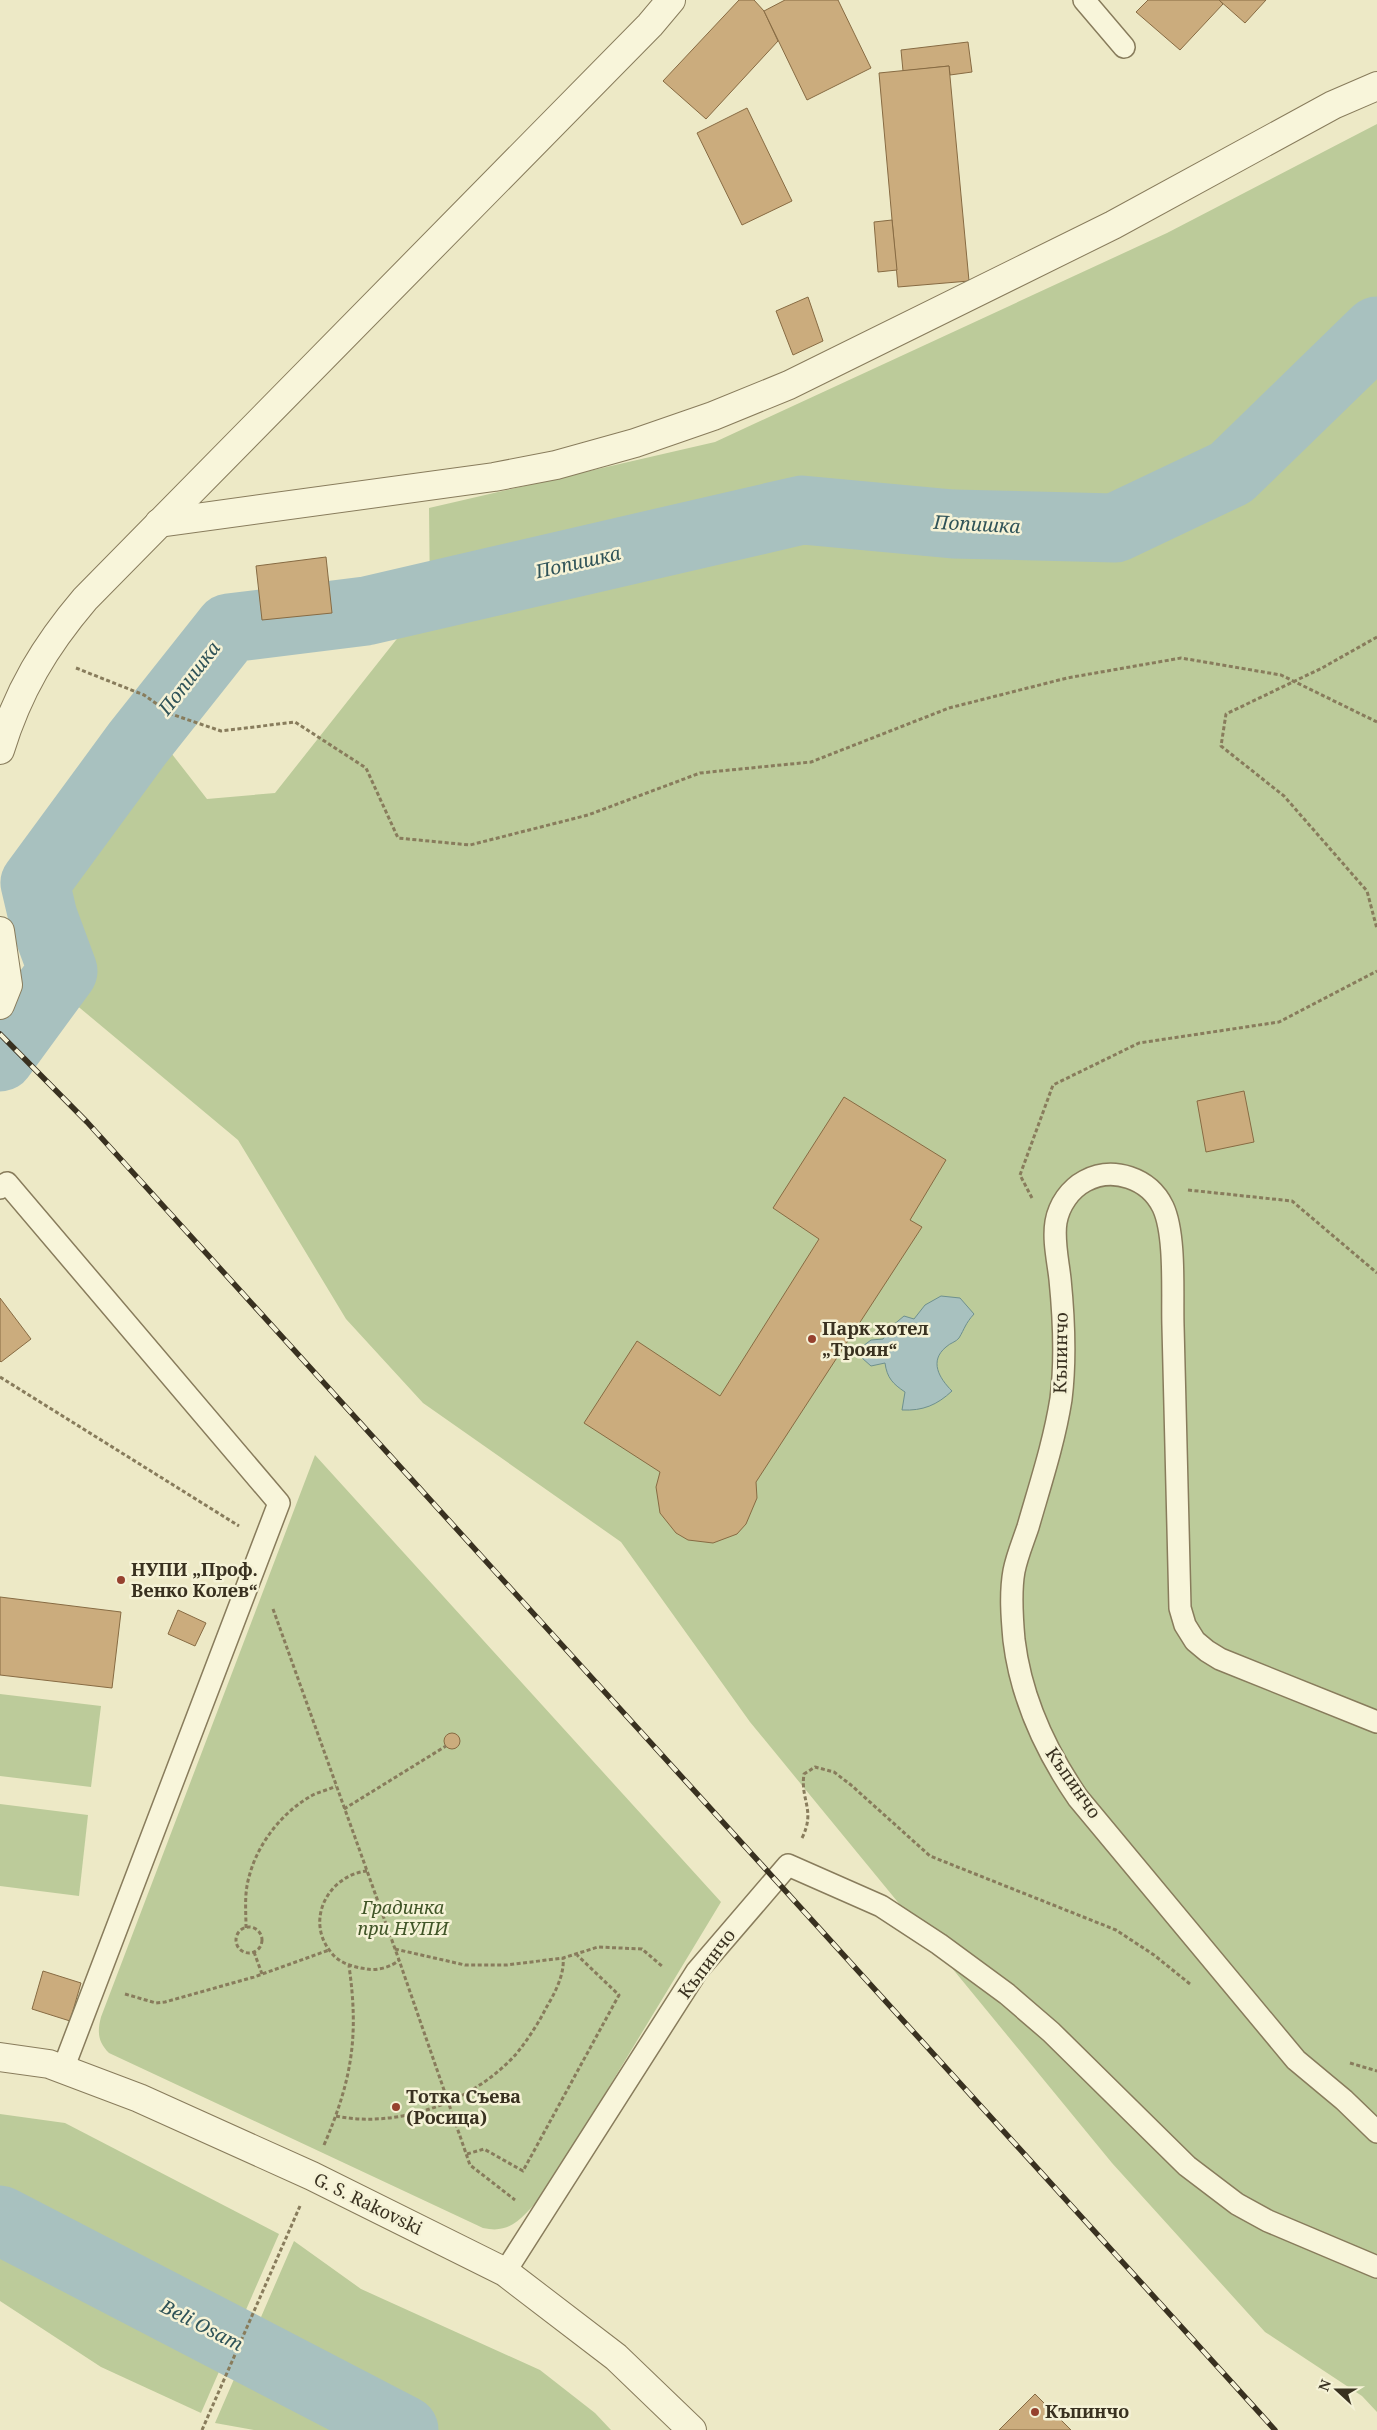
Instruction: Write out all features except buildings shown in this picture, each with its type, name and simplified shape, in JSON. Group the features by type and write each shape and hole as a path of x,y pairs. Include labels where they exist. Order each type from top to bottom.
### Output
{"street":[{"path":"0,750 21,693 60,628 85,599 650,25 670,0"},
{"path":"159,523 494,477 556,464 635,443 713,416 790,385 1113,225 1333,105 1377,86"},
{"path":"0,931 8,985 0,1005"},
{"name":"G. S. Rakovski","path":"0,2057 49,2064 139,2098 312,2176 505,2272 616,2358 692,2430"}],"lane":[{"path":"1084,0 1124,47"},
{"name":"Къпинчо","path":"1377,1722 1220,1659 1195,1641 1185,1625 1180,1608 1170,1247 1164,1210 1156,1196 1145,1185 1132,1178 1117,1174 1101,1175 1085,1181 1071,1191 1061,1206 1056,1222 1063,1317 1064,1358 1061,1398 1052,1445 1014,1572 1012,1606 1014,1640 1020,1674 1030,1707 1058,1769 1078,1798 1296,2060 1344,2100 1377,2132"},
{"path":"0,1188 7,1183 279,1504 63,2069"},
{"path":"788,1865 881,1906 939,1944 1007,1994 1051,2032 1186,2166 1237,2204 1268,2221 1377,2267"},
{"name":"Къпинчо","path":"505,2272 697,1971 788,1865"}],"path":[{"path":"1377,637 1226,714 1221,746 1284,796 1367,891 1377,929"},
{"path":"43,654 144,695 171,714 221,731 295,722 366,768 398,838 470,845 588,815 700,773 811,762 949,708 1067,678 1181,658 1281,675 1377,722"},
{"path":"1056,1240 1020,1175 1054,1085 1139,1043 1279,1022 1377,971"},
{"path":"1145,1185 1292,1201 1377,1273"},
{"path":"0,1377 265,1542"},
{"path":"256,1564 395,1948 470,2166 539,2219"},
{"path":"344,1809 446,1746"},
{"path":"788,1865 804,1833 810,1808 802,1787 804,1774 815,1767 834,1772 851,1784 930,1856 1116,1930 1154,1955 1193,1986"},
{"path":"246,1928 245,1900 249,1877 256,1856 270,1833 288,1813 311,1796 336,1786"},
{"path":"367,1871 354,1872 334,1885 321,1906 320,1930 329,1950 349,1966 373,1970 396,1963 399,1960"},
{"path":"246,1928 253,1928 262,1937 262,1944 254,1952 245,1953 236,1943 237,1937 246,1928"},
{"path":"395,1948 465,1966 507,1965 563,1958 598,1947 642,1949 687,1987"},
{"path":"95,1985 156,2003 165,2002 262,1974 329,1950"},
{"path":"254,1952 262,1974"},
{"path":"467,2154 484,2149 523,2171 619,1995 577,1955"},
{"path":"336,2116 375,2118 406,2115 466,2093 492,2075 516,2053 536,2027 551,1999 564,1965 563,1958"},
{"path":"334,2121 353,2054 354,2005 349,1966"},
{"path":"202,2430 287,2238"}],"green space":[{"path":"1377,124 1377,2412 1362,2396 1265,2332 1112,2163 750,1722 621,1542 423,1403 346,1319 238,1140 32,968 49,928 62,860 161,740 207,799 275,793 430,597 429,508 715,442 1167,233"},
{"name":"Градинка при НУПИ","path":"315,1455 721,1902 543,2196 517,2221 503,2228 483,2228 109,2053 99,2036 101,2017"},
{"path":"0,1694 101,1706 91,1787 0,1776"},
{"path":"0,1804 88,1815 79,1896 0,1886"},
{"path":"0,2114 65,2123 279,2234 201,2413 101,2367 0,2301"},
{"path":"294,2241 361,2289 540,2370 595,2413 611,2430 254,2430 215,2423"}],"water":[{"path":"941,1296 960,1298 974,1314 959,1338 949,1344 938,1358 937,1364 940,1375 952,1391 941,1400 929,1406 902,1410 905,1392 891,1380 885,1363 871,1366 862,1358 863,1346 871,1340 883,1339 892,1326 904,1316 914,1319 925,1305"}],"waterway":[{"name":"Попишка","path":"0,1057 63,971 43,917 35,883 137,744 229,628 366,611 802,510 953,524 1115,528 1231,473 1377,331"},
{"name":"Beli Osam","path":"0,2220 404,2430"}],"railway":[{"path":"0,1034 87,1122 1275,2430"}],"place":[{"name":"Парк хотел „Троян“","path":"812,1339"},
{"name":"НУПИ „Проф. Венко Колев“","path":"121,1580"},
{"name":"Тотка Съева (Росица)","path":"396,2107"},
{"name":"Къпинчо","path":"1035,2412"}]}
